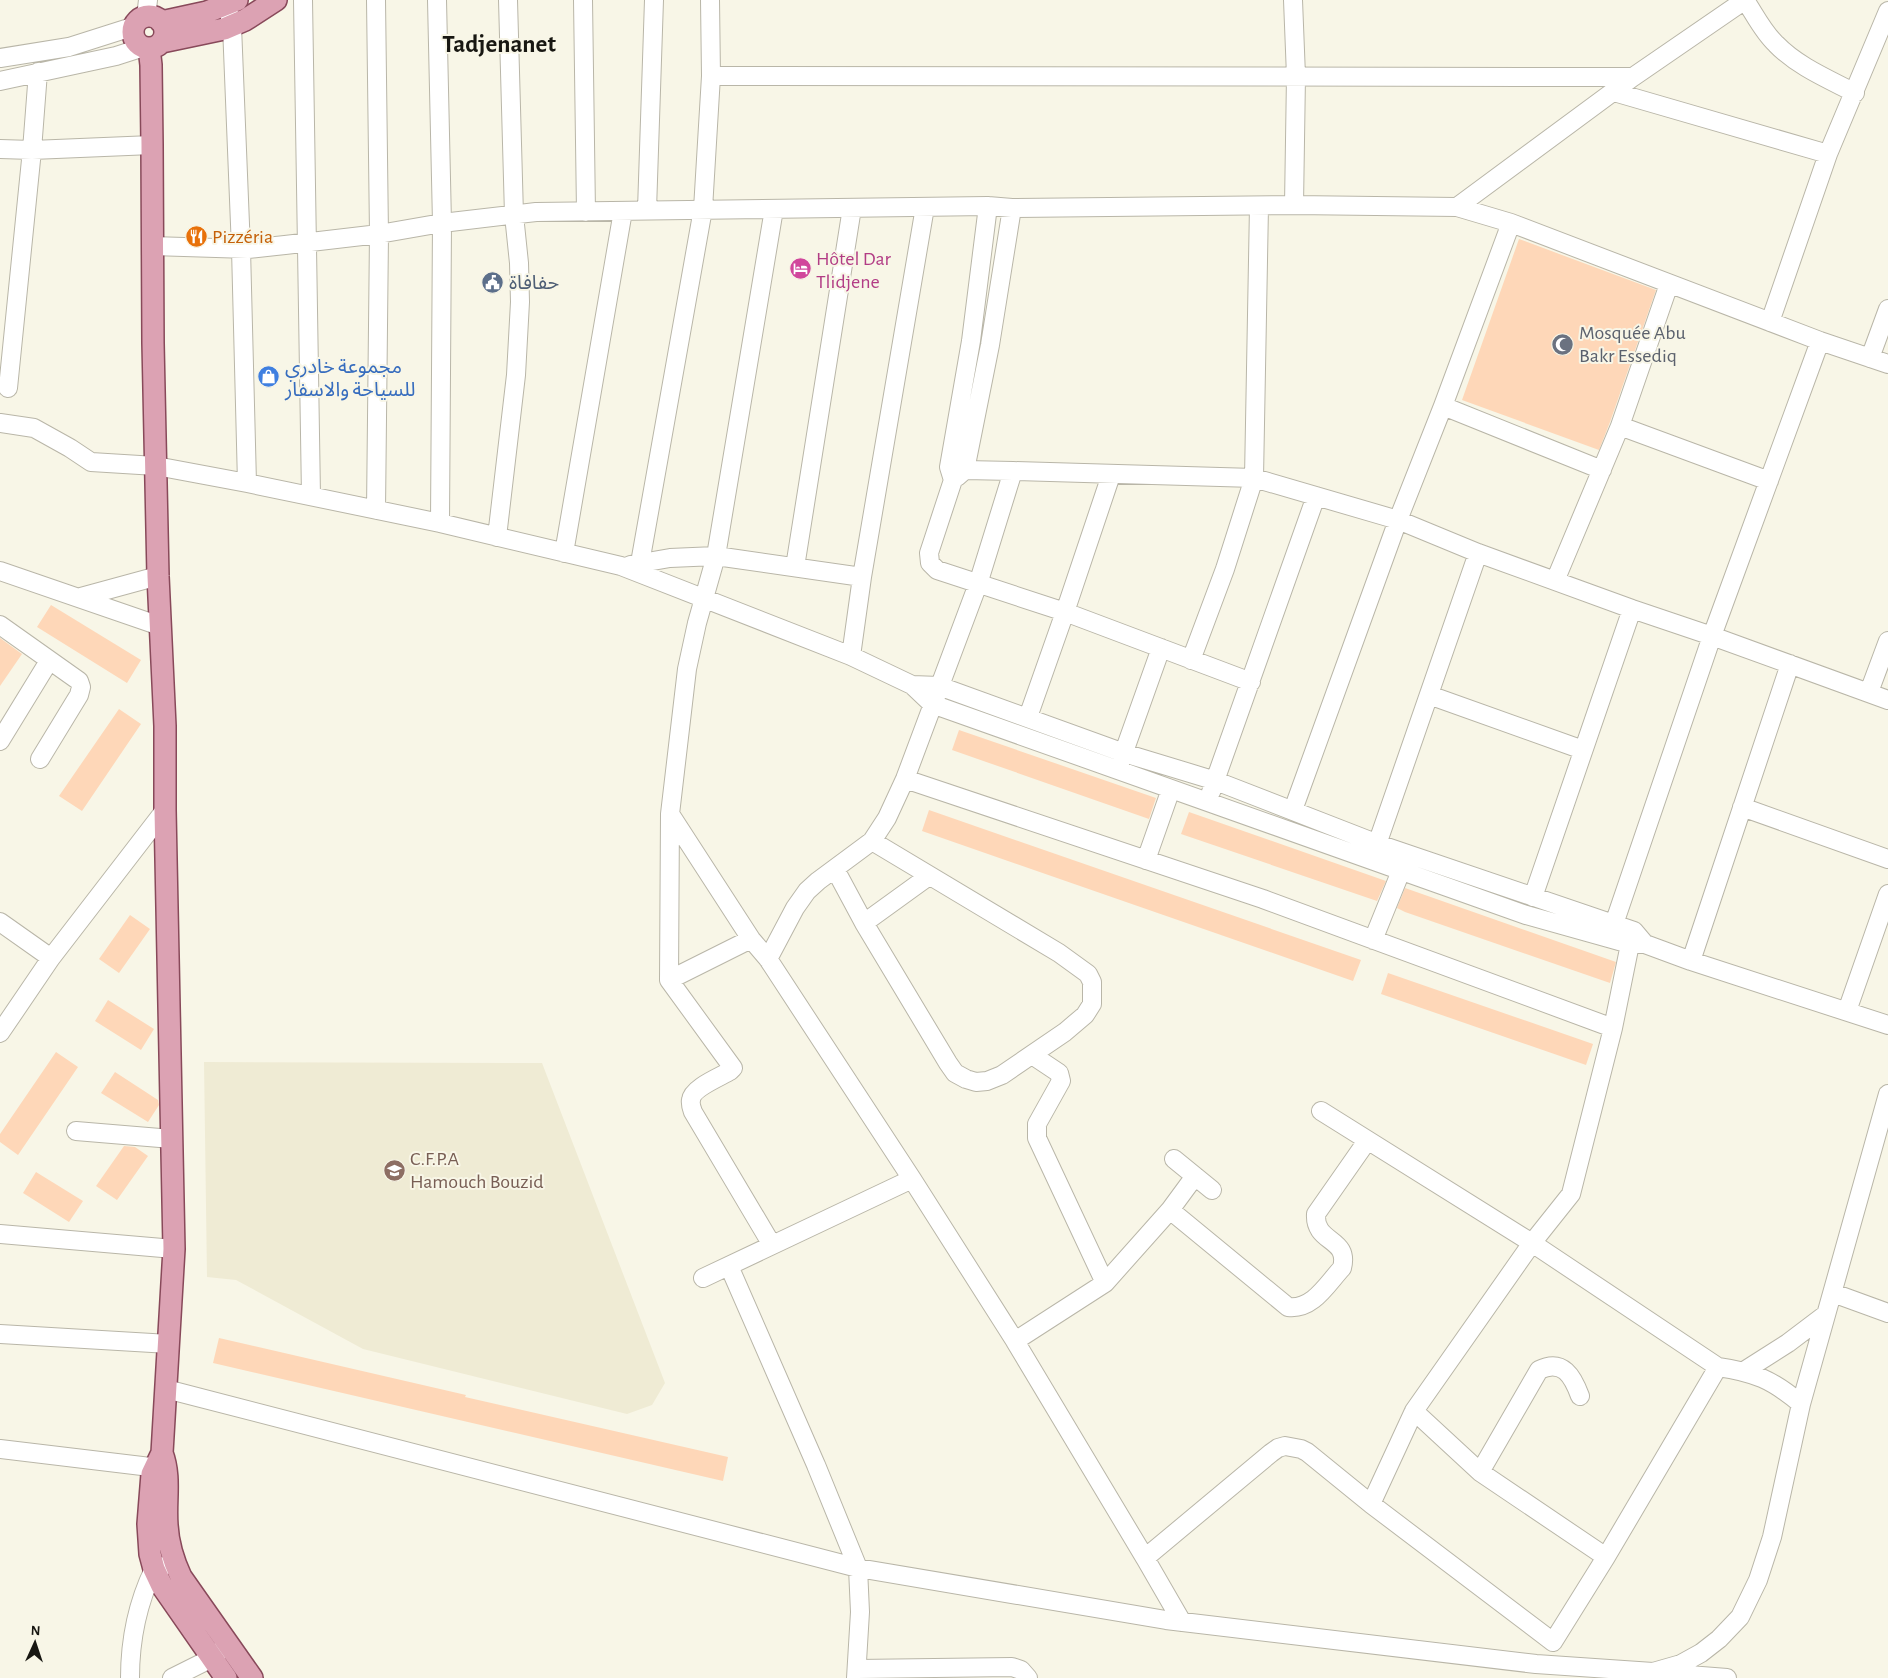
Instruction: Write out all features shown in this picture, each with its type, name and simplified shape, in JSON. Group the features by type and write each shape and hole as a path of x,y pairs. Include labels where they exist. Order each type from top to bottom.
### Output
{"main road":[{"path":"150,24 201,35 245,20 276,0"},
{"path":"150,24 208,12 232,2"},
{"path":"150,24 153,343 158,576 165,726 174,1249 161,1463 169,1540 175,1563 220,1651 226,1678"},
{"path":"161,1463 152,1474 148,1538 154,1569 162,1586 220,1651 252,1678"}],"street":[{"path":"302,0 310,496"},
{"path":"376,0 379,234 376,510"},
{"path":"437,0 442,223 440,523"},
{"path":"497,537 516,374 520,302 514,215 508,0"},
{"path":"583,0 586,212"},
{"path":"647,210 654,0"},
{"path":"640,563 703,209 711,76 710,0"},
{"path":"1292,0 1296,76 1294,204"},
{"path":"1457,207 1633,77 1745,0 1767,34 1789,56 1855,93"},
{"path":"232,2 247,483"},
{"path":"1770,322 1828,154 1888,11"},
{"path":"0,58 69,48 150,24"},
{"path":"0,82 116,56 150,24"},
{"path":"8,388 38,72"},
{"path":"711,76 1633,77"},
{"path":"1614,92 1828,154"},
{"path":"0,149 32,150 152,145"},
{"path":"152,246 241,249 379,234 442,223 536,212 988,206 1012,208 1259,206 1294,204 1457,207 1511,223 1820,341 1888,364"},
{"path":"956,472 988,206"},
{"path":"1191,660 1225,569 1254,478 1259,206"},
{"path":"851,656 862,577 926,207"},
{"path":"795,567 852,208"},
{"path":"1012,208 990,345 956,472 929,558 930,563 937,570 1066,612 1251,682"},
{"path":"772,1245 691,1106 690,1100 697,1090 730,1071 732,1066 669,980 670,814 687,668 716,556 774,209"},
{"path":"564,553 624,211"},
{"path":"1293,810 1398,520 1443,406 1511,223"},
{"path":"1555,581 1620,426 1669,284"},
{"path":"1870,358 1888,309"},
{"path":"1614,924 1712,636 1820,341"},
{"path":"1443,406 1602,470"},
{"path":"0,423 34,428 91,462 156,466 247,483 440,523 621,566 851,656 912,685 932,704 1526,915 1636,939 1691,962 1888,1025"},
{"path":"1620,426 1769,481"},
{"path":"956,472 1254,478 1398,520 1478,553 1888,700"},
{"path":"768,959 795,908 818,881 872,841 887,818 905,779 978,584 1013,472"},
{"path":"1028,716 1066,612 1111,475"},
{"path":"1207,802 1316,496"},
{"path":"1370,860 1378,844 1478,553"},
{"path":"621,566 670,558 716,556 862,577"},
{"path":"0,571 160,626"},
{"path":"81,598 158,576"},
{"path":"1533,897 1632,609"},
{"path":"0,625 79,681 81,687 79,696 40,759"},
{"path":"1869,692 1888,641"},
{"path":"1118,770 1161,648"},
{"path":"0,741 50,661"},
{"path":"1691,962 1790,664"},
{"path":"912,685 939,686 1028,716 1124,752 1216,781 1378,844 1614,924 1636,939"},
{"path":"1430,694 1583,750"},
{"path":"905,779 1263,900 1613,1028"},
{"path":"1146,860 1171,789"},
{"path":"1742,807 1888,859"},
{"path":"0,1033 51,958 165,810"},
{"path":"670,814 751,939 768,959 1015,1341 1146,1558 1182,1622"},
{"path":"835,869 864,923 956,1073 966,1080 976,1082 987,1081 1002,1075 1085,1016 1092,1004 1092,982 1088,974 1058,953 872,841"},
{"path":"1373,940 1401,871"},
{"path":"864,923 929,876"},
{"path":"1847,1011 1888,894"},
{"path":"0,922 51,958"},
{"path":"669,980 751,939"},
{"path":"1372,1504 1414,1411 1532,1243 1571,1194 1636,939"},
{"path":"1032,1054 1060,1074 1060,1086 1039,1119 1036,1133 1058,1185 1105,1283"},
{"path":"1653,1672 1681,1664 1701,1653 1720,1638 1740,1617 1758,1580 1772,1537 1801,1404 1888,1094"},
{"path":"1321,1111 1532,1243 1718,1368 1744,1371 1772,1382 1801,1404"},
{"path":"76,1131 172,1139"},
{"path":"1170,1210 1288,1307 1303,1307 1311,1303 1342,1268 1344,1255 1317,1226 1316,1214 1368,1141"},
{"path":"1174,1159 1212,1190"},
{"path":"1015,1341 1105,1283 1170,1210 1195,1176"},
{"path":"704,1278 912,1179"},
{"path":"0,1234 174,1249"},
{"path":"729,1266 816,1465 858,1568 860,1612 857,1673 1012,1667 1021,1670 1028,1678"},
{"path":"1833,1293 1888,1313"},
{"path":"1744,1371 1788,1343 1825,1315"},
{"path":"0,1334 169,1344"},
{"path":"1480,1472 1539,1370 1546,1367 1565,1370 1573,1378 1580,1396"},
{"path":"1536,1664 1553,1642 1606,1557 1718,1368"},
{"path":"166,1389 858,1568 1182,1622 1536,1664 1726,1678"},
{"path":"1414,1411 1480,1472 1606,1557"},
{"path":"1146,1558 1271,1453 1285,1446 1301,1449 1553,1642"},
{"path":"0,1449 161,1463"},
{"path":"130,1678 136,1618 144,1590 154,1569 175,1563"},
{"path":"172,1678 220,1651"}],"shaded area":[{"name":"C.F.P.A Hamouch Bouzid","path":"204,1062 542,1063 665,1383 652,1405 627,1414 363,1349 236,1280 207,1277"}],"building":[{"name":"Mosquée Abu Bakr Essediq","path":"1519,239 1656,290 1599,450 1462,400"},
{"path":"51,605 141,660 127,683 37,627"},
{"path":"0,638 22,654 0,686"},
{"path":"119,709 141,724 82,811 59,796"},
{"path":"959,730 1156,798 1149,819 952,750"},
{"path":"929,810 1361,960 1353,981 922,831"},
{"path":"1189,812 1386,881 1377,901 1181,834"},
{"path":"1405,888 1616,962 1610,983 1405,912 1397,908"},
{"path":"130,915 150,929 119,973 99,959"},
{"path":"1388,973 1593,1044 1586,1065 1381,994"},
{"path":"108,1000 154,1029 141,1050 95,1021"},
{"path":"56,1052 78,1067 18,1155 0,1142 0,1134"},
{"path":"115,1072 158,1100 159,1105 148,1122 101,1093"},
{"path":"124,1146 135,1147 148,1156 117,1200 96,1186"},
{"path":"36,1172 83,1201 69,1222 23,1193"},
{"path":"219,1338 728,1457 723,1481 213,1363"}],"place":[{"name":"Pizzéria","path":"196,236"},
{"name":"Hôtel Dar Tlidjene","path":"800,269"},
{"name":"حفافاة","path":"493,282"},
{"name":"Mosquée Abu Bakr Essediq","path":"1563,344"},
{"name":"مجموعة خادري للسياحة والاسفار","path":"269,377"},
{"name":"C.F.P.A Hamouch Bouzid","path":"394,1170"}],"district":[{"name":"Tadjenanet","path":"499,43"}]}
